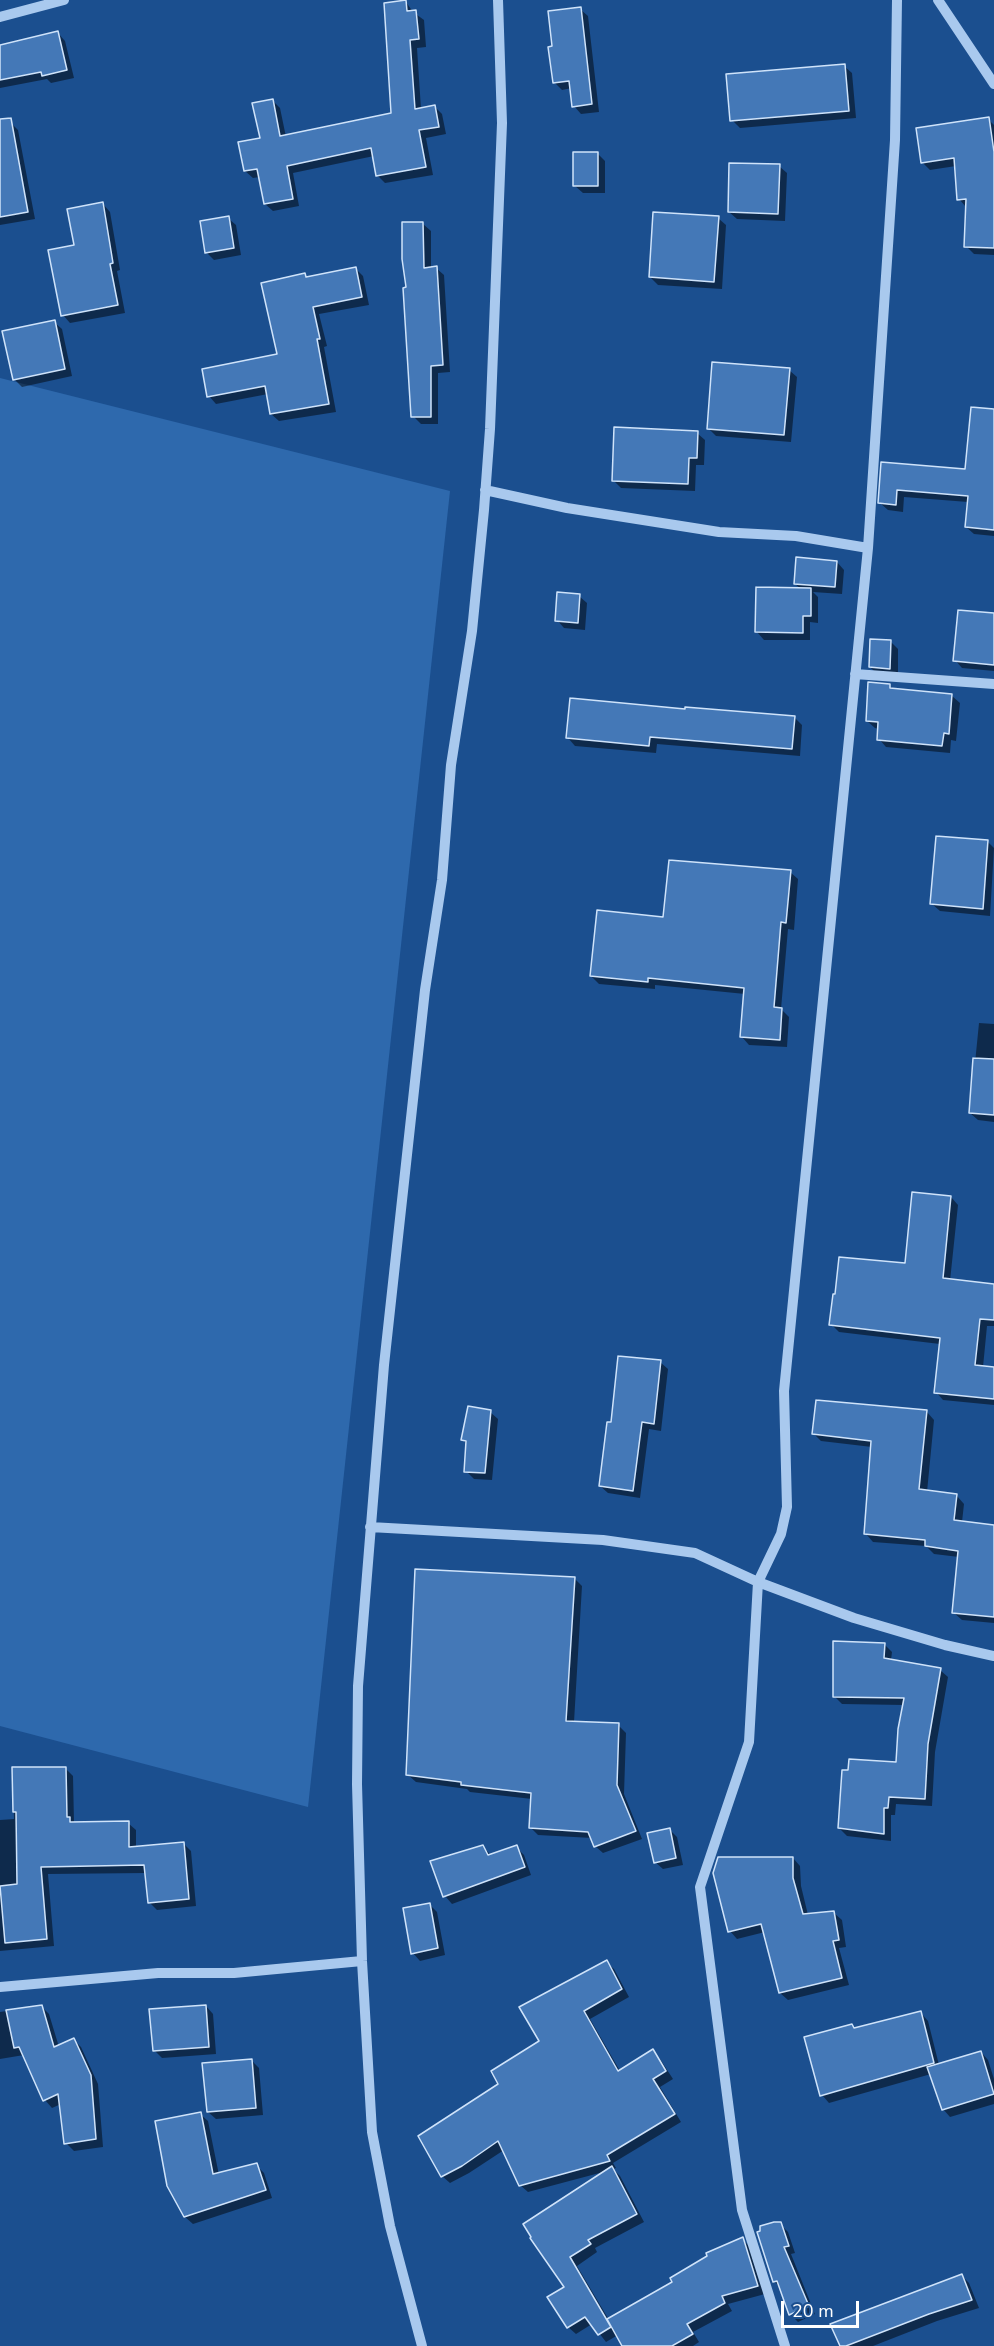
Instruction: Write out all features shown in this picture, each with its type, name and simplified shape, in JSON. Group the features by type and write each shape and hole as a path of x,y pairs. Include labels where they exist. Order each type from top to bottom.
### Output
{"street":[{"path":"0,17 64,0"},
{"path":"422,2346 390,2226 372,2132 362,1961 357,1784 358,1686 384,1365 423,1002 442,880 452,765 472,632 485,490 496,301 501,135 498,0"},
{"path":"785,2346 742,2210 700,1887 749,1742 758,1582 781,1534 787,1507 784,1391 868,548 895,140 897,0"},
{"path":"938,0 994,84"},
{"path":"485,490 567,508 719,532 796,536 868,548"},
{"path":"855,674 994,684"},
{"path":"370,1527 603,1540 695,1553 758,1582 854,1618 945,1645 994,1656"},
{"path":"0,1987 158,1973 234,1973 362,1961"}],"shaded area":[{"path":"0,378 450,491 308,1807 0,1726"}],"building":[{"path":"406,0 407,11 416,10 419,39 410,40 415,109 435,105 439,127 419,130 426,167 376,176 371,148 287,166 293,199 264,204 257,169 244,171 238,142 260,138 252,103 273,99 280,136 391,113 384,3"},
{"path":"581,7 592,104 572,107 569,81 553,83 548,47 552,46 548,11"},
{"path":"58,31 67,70 42,76 41,72 0,80 0,45"},
{"path":"845,64 849,111 730,121 726,74"},
{"path":"989,117 994,152 994,248 964,247 966,199 957,200 954,158 921,163 916,128"},
{"path":"11,118 28,212 0,217 0,119"},
{"path":"573,152 598,152 598,186 573,186"},
{"path":"729,163 780,164 778,214 728,212"},
{"path":"103,202 113,263 110,264 118,305 61,316 48,250 74,245 67,209"},
{"path":"653,212 719,216 714,282 649,277"},
{"path":"229,216 234,248 205,253 200,221"},
{"path":"402,222 423,222 424,268 437,266 443,365 431,366 431,417 411,417 403,288 406,287 402,259"},
{"path":"356,267 362,297 313,307 329,404 270,414 265,386 207,397 202,369 277,354 261,283 305,273 306,277"},
{"path":"55,320 65,369 13,380 2,331"},
{"path":"712,362 790,368 784,435 707,429"},
{"path":"971,407 994,409 994,530 965,527 968,496 897,490 896,505 878,503 881,462 965,469"},
{"path":"614,427 698,431 697,458 689,458 688,484 612,481"},
{"path":"796,557 837,561 835,587 794,584"},
{"path":"756,587 811,588 811,616 803,616 803,633 755,632"},
{"path":"557,592 580,594 578,623 555,621"},
{"path":"958,610 994,613 994,665 953,661"},
{"path":"870,639 891,640 890,669 869,667"},
{"path":"868,682 890,684 890,688 952,694 949,734 944,733 942,746 877,740 878,722 866,721"},
{"path":"570,698 795,716 792,749 650,737 649,746 566,738"},
{"path":"936,836 988,840 983,909 930,904"},
{"path":"669,860 791,870 786,923 781,922 774,1007 782,1008 780,1040 740,1037 744,988 648,978 648,982 590,976 597,910 663,917"},
{"path":"973,1058 994,1059 994,1115 969,1113"},
{"path":"912,1192 951,1196 943,1278 994,1284 994,1320 980,1319 975,1365 994,1367 994,1399 934,1393 940,1338 829,1325 839,1257 905,1263"},
{"path":"618,1356 661,1360 654,1424 642,1422 633,1491 599,1486 607,1422 611,1422"},
{"path":"816,1400 927,1410 919,1489 957,1494 954,1520 994,1525 994,1617 952,1613 958,1551 925,1546 925,1540 864,1534 871,1441 812,1434"},
{"path":"468,1406 491,1410 485,1473 464,1472 466,1441 461,1440"},
{"path":"415,1569 575,1577 566,1721 619,1723 617,1785 636,1831 594,1847 588,1832 529,1828 531,1793 461,1785 461,1782 406,1775"},
{"path":"833,1641 885,1643 884,1658 941,1668 928,1744 925,1799 889,1797 888,1808 884,1808 884,1834 838,1828 842,1770 848,1770 849,1759 896,1762 898,1729 904,1698 833,1697"},
{"path":"12,1767 66,1767 67,1817 70,1817 70,1822 129,1821 129,1847 184,1842 189,1899 148,1903 144,1865 41,1867 47,1939 5,1943 0,1886 17,1884 16,1812 13,1812"},
{"path":"670,1828 676,1858 654,1863 647,1833"},
{"path":"483,1845 488,1855 517,1845 525,1867 443,1897 430,1861"},
{"path":"718,1857 793,1857 793,1878 803,1914 834,1911 839,1940 833,1941 842,1978 779,1993 761,1924 728,1932 713,1873"},
{"path":"430,1903 438,1948 411,1954 403,1908"},
{"path":"607,1960 622,1989 584,2011 618,2071 653,2049 666,2071 653,2079 675,2114 607,2155 610,2161 519,2186 498,2141 462,2166 441,2177 418,2136 498,2084 491,2071 539,2041 519,2007"},
{"path":"42,2005 54,2047 74,2038 91,2075 96,2139 64,2144 58,2094 43,2101 19,2047 14,2048 6,2010"},
{"path":"206,2005 209,2047 153,2051 149,2009"},
{"path":"921,2011 934,2063 820,2096 804,2037 852,2024 854,2028"},
{"path":"981,2051 994,2094 942,2110 927,2067"},
{"path":"252,2059 256,2108 207,2112 202,2063"},
{"path":"201,2112 213,2174 257,2163 266,2190 184,2217 167,2186 155,2121"},
{"path":"612,2166 637,2214 588,2240 591,2244 570,2257 611,2327 598,2335 585,2317 567,2328 547,2297 564,2287 523,2224"},
{"path":"781,2222 789,2246 784,2247 809,2306 789,2315 777,2281 773,2282 757,2232 760,2231 760,2226"},
{"path":"743,2237 758,2286 722,2296 725,2303 687,2324 693,2334 672,2346 622,2346 607,2319 672,2282 670,2278 707,2256 706,2253"},
{"path":"962,2274 972,2300 846,2346 840,2346 830,2324"}]}
